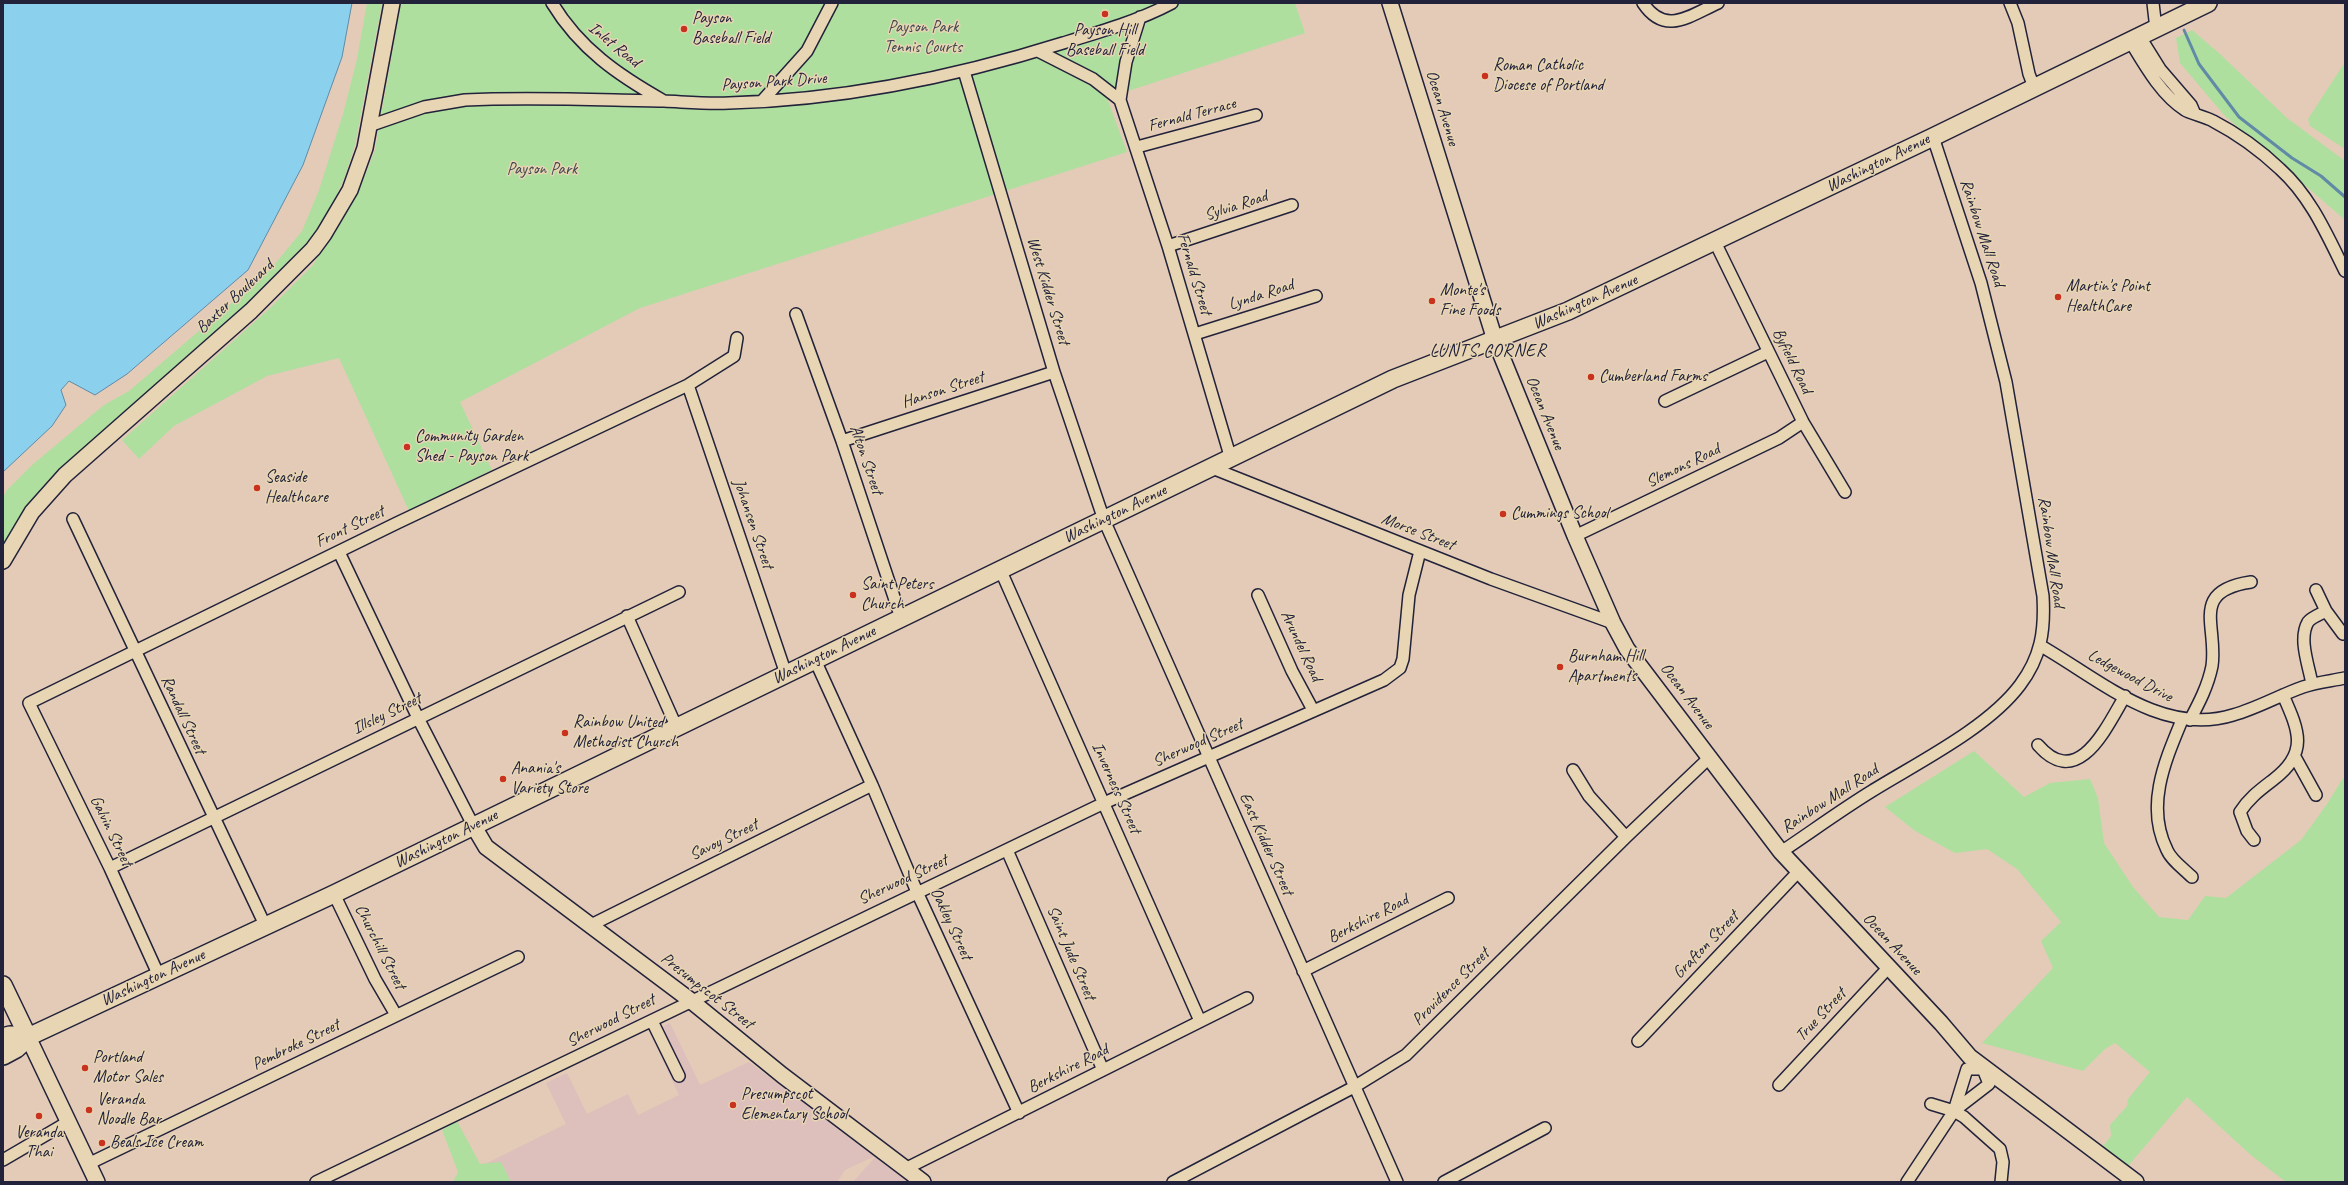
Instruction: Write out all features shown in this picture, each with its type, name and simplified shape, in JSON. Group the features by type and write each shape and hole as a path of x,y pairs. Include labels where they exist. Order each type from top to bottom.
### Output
{"highway":[{"path":"3,1038 10,1036 28,1037"},
{"path":"3,1055 16,1048 28,1037"}],"main road":[{"name":"Baxter Boulevard","path":"3,560 32,512 65,475 251,311 313,249 333,222 350,190 362,160 392,3"},
{"name":"Ocean Avenue","path":"1390,3 1495,340 1575,536 1613,623 1627,649 1781,852 1983,1069 2136,1182"},
{"name":"Washington Avenue","path":"28,1037 334,894 676,726 1231,459 1393,379 1568,311 1715,242 2208,3"},
{"name":"Presumpscot Street","path":"473,825 486,847 690,1000 782,1075 923,1182"},
{"path":"3,985 97,1182"}],"street":[{"name":"Inlet Road","path":"552,3 575,36 592,52 620,74 665,101"},
{"path":"763,100 807,51 832,3"},
{"name":"Payson Park Drive","path":"369,126 424,107 465,100 665,101 729,103 850,92 964,71 1038,51 1140,17 1172,3"},
{"path":"1643,3 1649,12 1658,19 1669,22 1679,21 1718,3"},
{"path":"2010,3 2020,29 2029,74 2034,87"},
{"path":"2153,3 2156,29"},
{"name":"Fernald Street","path":"1140,17 1126,62 1120,100 1137,147 1168,246 1231,459"},
{"path":"2135,39 2166,92 2186,111 2194,112 2214,121 2261,153 2296,185 2320,222 2345,271"},
{"path":"1038,51 1093,79 1120,100"},
{"name":"West Kidder Street","path":"964,71 1054,372 1104,520"},
{"name":"Fernald Terrace","path":"1137,147 1256,115"},
{"name":"Rainbow Mall Road","path":"1781,852 1870,792 1965,733 1995,711 2020,685 2041,646 2044,615 2042,590 2006,382 1981,283 1933,137"},
{"name":"Sylvia Road","path":"1168,246 1292,205"},
{"name":"Byfield Road","path":"1715,242 1803,422 1845,492"},
{"name":"Lynda Road","path":"1195,334 1316,296"},
{"name":"Alton Street","path":"796,314 842,441 901,618"},
{"path":"688,385 734,356 737,338"},
{"path":"1665,401 1768,352"},
{"name":"Hanson Street","path":"842,441 1054,372"},
{"name":"Front Street","path":"29,703 339,552 688,385"},
{"name":"Johansen Street","path":"688,385 786,674"},
{"name":"Slemons Road","path":"1575,536 1779,438 1803,422"},
{"name":"Morse Street","path":"1212,468 1420,551 1613,623"},
{"name":"Randall Street","path":"73,519 134,651 265,925"},
{"name":"East Kidder Street","path":"1104,520 1397,1182"},
{"name":"Sherwood Street","path":"316,1182 652,1021 690,1000 1104,803 1384,680 1400,668 1407,632 1409,595 1420,551"},
{"path":"339,552 418,718 473,825"},
{"name":"Inverness Street","path":"1000,569 1200,1021"},
{"path":"2192,877 2167,851 2158,812 2161,774 2186,720 2198,705 2208,682 2212,665 2210,607 2215,598 2229,588 2251,582"},
{"path":"2316,590 2326,611 2343,634"},
{"name":"Illsley Street","path":"110,868 679,592"},
{"name":"Arundel Road","path":"1258,595 1292,671 1313,710"},
{"path":"2312,684 2304,640 2305,631 2308,622 2326,611"},
{"path":"627,616 676,726"},
{"name":"Ledgewood Drive","path":"2041,646 2124,696 2160,714 2186,720 2232,716 2312,684 2345,678"},
{"name":"Oakley Street","path":"815,660 872,785 917,892 1019,1113"},
{"path":"2283,695 2297,732 2295,757 2316,795"},
{"path":"2038,745 2055,760 2066,762 2077,760 2084,756 2102,734 2124,696"},
{"name":"Galvin Street","path":"29,703 110,868 159,976"},
{"name":"Providence Street","path":"1173,1182 1378,1074 1410,1050 1626,837 1710,757"},
{"path":"2254,840 2247,832 2240,812 2246,802 2282,773 2295,757"},
{"path":"1573,770 1589,796 1626,837"},
{"name":"Savoy Street","path":"591,925 872,785"},
{"name":"Saint Jude Street","path":"1007,850 1103,1070"},
{"name":"Grafton Street","path":"1638,1042 1798,872"},
{"name":"Churchill Street","path":"334,894 375,978 396,1015"},
{"name":"Berkshire Road","path":"1303,972 1448,898"},
{"name":"Pembroke Street","path":"88,1164 518,957"},
{"name":"True Street","path":"1779,1085 1888,968"},
{"name":"Berkshire Road","path":"905,1169 1247,998"},
{"path":"652,1021 679,1076"},
{"path":"1907,1182 1954,1111 1967,1069 1983,1069 1989,1084 1954,1111"},
{"path":"1931,1104 1954,1111 2000,1149 2003,1162 2000,1182"},
{"path":"3,1160 68,1122"},
{"path":"1444,1182 1545,1128"}],"shaded area":[{"name":"Presumpscot Elementary School","path":"670,1023 700,1085 749,1062 875,1156 845,1170 837,1182 491,1182 483,1165 566,1124 546,1083 567,1073 587,1114 628,1094 638,1115 679,1095 650,1033"},
{"path":"878,1154 917,1182 853,1182"}],"green space":[{"path":"367,3 382,3 355,145 344,179 330,209 303,252 243,310 56,473 28,505 3,546 3,497 7,490 32,465 81,424 104,405 129,391 270,270 302,231 319,190 343,114 357,59"},
{"name":"Payson Park","path":"401,3 1295,3 1305,33 1107,98 1127,152 640,308 460,402 492,470 409,511 339,358 267,376 174,426 139,459 122,440 268,310 313,265 361,185 375,150"},
{"path":"2192,30 2220,54 2287,118 2345,161 2345,220 2224,115 2180,63 2176,38"},
{"path":"2345,62 2345,149 2310,126 2308,119"},
{"path":"1974,751 2024,797 2050,783 2090,779 2098,798 2104,843 2133,887 2159,917 2188,920 2205,896 2226,898 2301,840 2327,804 2343,778 2345,778 2345,1182 2286,1182 2252,1156 2187,1097 2128,1166 2103,1146 2111,1136 2110,1125 2127,1106 2128,1099 2150,1072 2115,1043 2105,1049 2083,1071 1982,1043 2053,968 2041,941 2061,922 2017,869 1987,849 1955,853 1915,831 1885,807"},
{"path":"457,1121 480,1164 501,1162 511,1182 453,1182 458,1172 442,1130"}],"water":[{"path":"3,3 352,3 342,57 303,165 248,270 127,374 95,395 69,381 61,390 66,405 52,426 3,472"}],"waterway":[{"path":"2184,30 2199,64 2239,117 2292,158 2321,176 2345,197"}],"place":[{"name":"Payson Hill Baseball Field","path":"1105,14"},
{"name":"Payson Baseball Field","path":"684,29"},
{"name":"Roman Catholic Diocese of Portland","path":"1485,76"},
{"name":"Martin's Point HealthCare","path":"2058,297"},
{"name":"Monte's Fine Foods","path":"1432,301"},
{"name":"Cumberland Farms","path":"1591,377"},
{"name":"Community Garden Shed - Payson Park","path":"407,447"},
{"name":"Seaside Healthcare","path":"257,488"},
{"name":"Cummings School","path":"1503,514"},
{"name":"Saint Peters Church","path":"853,595"},
{"name":"Burnham Hill Apartments","path":"1560,667"},
{"name":"Rainbow United Methodist Church","path":"565,733"},
{"name":"Anania's Variety Store","path":"503,779"},
{"name":"Portland Motor Sales","path":"85,1068"},
{"name":"Presumpscot Elementary School","path":"733,1105"},
{"name":"Veranda Noodle Bar","path":"89,1110"},
{"name":"Veranda Thai","path":"39,1116"},
{"name":"Beals Ice Cream","path":"102,1143"}],"district":[{"name":"LUNTS CORNER","path":"1488,351"}],"park label":[{"name":"Payson Park Tennis Courts","path":"923,38"}]}
